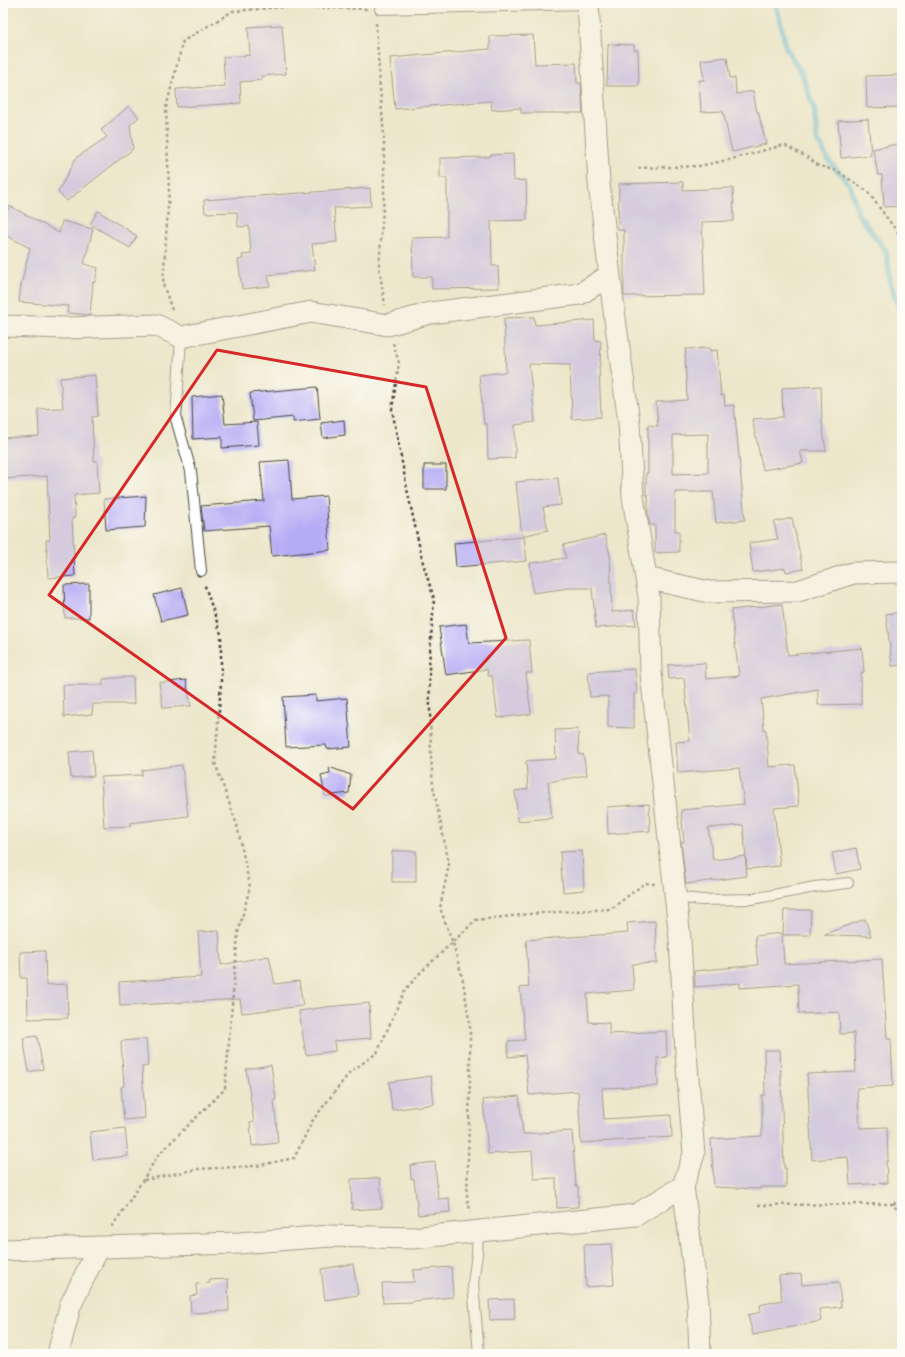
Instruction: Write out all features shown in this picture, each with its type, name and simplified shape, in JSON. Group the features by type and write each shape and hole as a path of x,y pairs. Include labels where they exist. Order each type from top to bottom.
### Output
{"street":[{"path":"588,4 599,183 629,422 633,497 649,597 651,674 680,939 686,1053 694,1154 683,1186 698,1300 700,1354"},
{"path":"3,326 67,328 156,325 180,337 311,312 388,325 430,313 580,294 610,275"},
{"path":"646,578 709,592 798,591 853,573 902,572"},
{"path":"3,1250 239,1243 330,1236 412,1238 636,1215 683,1186"},
{"path":"58,1354 70,1306 99,1248"}],"lane":[{"path":"380,9 588,4"},
{"path":"180,337 176,419 191,471 200,571"},
{"path":"675,892 702,900 752,899 815,887 848,883"},
{"path":"478,1231 473,1284 479,1354"}],"path":[{"path":"180,337 163,284 168,192 166,108 183,41 233,11 285,7 380,9 376,23 384,136 384,194 379,267 388,325 399,363 392,409 423,563 434,599 429,665 431,755 433,786 449,864 440,908 453,943 463,981 470,1026 467,1199 478,1231"},
{"path":"638,168 699,166 784,145 807,157 819,166 838,171 867,191 902,238"},
{"path":"99,1248 158,1155 225,1089 238,933 250,887 237,825 215,763 221,683 221,634 200,571"},
{"path":"143,1180 198,1169 256,1166 294,1158 313,1120 350,1072 378,1053 405,990 420,973 476,920 539,913 611,909 645,883 675,892"},
{"path":"758,1205 893,1204 902,1198"},
{"path":"893,1204 902,1216"}],"highlighted area":[{"path":"217,350 426,387 506,638 353,809 49,595"}],"building":[{"path":"282,25 286,74 262,76 262,80 240,82 241,103 177,107 176,89 225,86 223,57 250,55 248,27"},
{"path":"533,35 535,64 576,63 577,83 581,83 583,113 521,113 521,108 492,110 491,101 395,109 390,58 490,49 490,36"},
{"path":"608,44 634,45 634,50 638,50 639,86 607,86"},
{"path":"727,57 730,78 735,78 736,94 753,91 766,144 732,152 723,111 701,112 699,80 704,80 701,60"},
{"path":"902,75 902,107 867,108 866,76"},
{"path":"129,106 139,117 130,125 133,149 67,201 58,192 76,158 107,137 101,130"},
{"path":"868,119 871,155 841,158 838,121"},
{"path":"902,143 902,206 884,207 882,175 878,175 873,149"},
{"path":"513,154 514,181 526,180 527,220 491,221 492,266 498,266 499,288 432,289 432,277 413,277 412,238 447,237 447,178 440,178 440,158 490,157 490,155"},
{"path":"683,182 683,190 733,188 734,221 702,222 705,295 624,296 624,230 618,230 619,184"},
{"path":"370,188 371,206 334,208 337,242 312,244 315,270 268,275 270,286 242,289 238,260 243,259 242,255 251,254 249,226 238,227 237,212 205,213 204,200"},
{"path":"10,206 59,233 62,221 93,229 84,264 98,268 95,282 93,282 90,315 67,313 68,306 19,302 21,285 30,248 3,234 3,218"},
{"path":"98,211 137,236 130,248 90,224"},
{"path":"534,317 535,325 594,320 595,340 601,341 599,365 601,417 572,419 570,365 529,364 535,422 515,425 515,458 488,459 487,424 484,424 479,375 506,372 504,318"},
{"path":"710,348 710,351 717,350 721,396 724,395 725,406 734,405 745,520 716,523 713,492 675,492 675,531 679,531 679,552 655,553 655,525 650,525 648,516 648,495 646,495 646,473 648,473 648,425 658,426 656,402 687,400 685,349","holes":["708,434 708,473 673,474 673,435"]},
{"path":"95,375 98,416 92,417 94,461 97,461 99,493 74,495 75,518 72,518 75,576 48,578 46,540 50,540 47,476 3,479 3,438 39,436 38,409 63,408 60,378"},
{"path":"821,386 822,423 826,451 800,451 803,463 763,470 752,419 783,417 782,388"},
{"path":"317,387 320,419 293,422 293,417 253,421 250,393"},
{"path":"222,394 225,424 257,422 259,445 222,448 222,437 193,439 192,397"},
{"path":"344,420 345,435 323,438 321,423"},
{"path":"289,460 292,499 326,496 330,550 272,556 269,526 204,531 201,506 264,501 260,462"},
{"path":"424,465 446,465 446,489 424,489"},
{"path":"558,478 561,505 543,507 548,530 522,536 516,482"},
{"path":"146,496 145,527 106,530 104,499"},
{"path":"792,518 803,569 786,572 785,568 753,572 749,543 778,539 774,522"},
{"path":"605,535 610,555 612,612 634,610 636,625 596,628 592,588 569,588 533,593 530,563 566,558 563,545"},
{"path":"524,537 527,561 456,567 454,543"},
{"path":"89,584 89,618 65,618 64,585"},
{"path":"182,588 188,615 161,621 154,595"},
{"path":"782,604 788,655 862,648 864,672 861,673 861,704 818,705 818,689 761,699 764,730 766,730 769,767 795,765 799,806 774,808 780,866 747,869 743,825 708,828 713,860 745,856 747,876 686,884 681,842 684,842 681,810 744,804 739,768 678,773 676,742 690,741 684,678 669,679 668,665 705,663 706,679 739,676 731,610"},
{"path":"902,612 902,665 892,666 886,614"},
{"path":"466,624 469,643 529,640 532,673 526,673 531,714 498,718 492,676 488,676 487,669 446,675 439,627"},
{"path":"635,669 637,694 634,694 634,728 608,727 608,696 590,697 588,672"},
{"path":"133,677 134,704 93,704 92,714 64,717 63,685 103,685 103,679"},
{"path":"186,680 191,706 163,708 159,683"},
{"path":"316,695 316,701 347,698 351,747 327,749 326,745 286,747 283,697"},
{"path":"578,729 579,755 583,754 587,775 548,782 552,818 518,821 515,791 528,789 526,761 556,759 555,730"},
{"path":"92,750 94,776 71,778 69,752"},
{"path":"182,765 188,816 130,823 130,826 104,827 101,777 142,775 142,770"},
{"path":"329,767 351,775 349,793 325,796 321,775 330,773"},
{"path":"649,804 650,831 608,834 607,807"},
{"path":"856,848 860,869 836,874 832,853"},
{"path":"392,851 416,851 416,882 392,882"},
{"path":"582,851 584,890 563,892 560,852"},
{"path":"784,910 811,910 810,935 783,935"},
{"path":"865,919 871,936 825,935 825,934"},
{"path":"655,921 657,963 632,964 634,990 587,994 589,1022 609,1023 609,1034 666,1031 667,1057 657,1058 658,1086 602,1088 604,1119 671,1115 672,1137 581,1143 578,1091 529,1095 525,1055 508,1057 508,1041 525,1040 520,988 529,987 526,940 628,933 627,923"},
{"path":"219,931 221,965 269,956 275,984 299,981 303,1006 242,1013 240,999 120,1006 119,982 201,977 198,932"},
{"path":"782,933 784,964 882,959 887,1039 891,1039 893,1086 857,1088 860,1128 887,1127 887,1183 850,1185 848,1157 812,1160 807,1074 856,1072 854,1033 840,1034 839,1012 799,1014 798,984 740,988 740,983 695,987 694,971 758,965 755,936"},
{"path":"45,951 46,985 67,984 68,1018 28,1019 27,978 21,978 20,952"},
{"path":"369,1003 371,1038 334,1041 335,1051 306,1055 299,1011"},
{"path":"37,1036 43,1069 29,1072 23,1038"},
{"path":"146,1039 148,1066 142,1067 145,1118 124,1120 121,1087 124,1086 121,1041"},
{"path":"764,1050 780,1050 786,1187 760,1187 760,1189 714,1187 711,1139 762,1136 762,1095 765,1095"},
{"path":"271,1065 276,1099 274,1100 278,1143 252,1146 250,1123 254,1122 246,1069"},
{"path":"431,1076 434,1104 392,1110 389,1082"},
{"path":"519,1096 523,1134 572,1131 576,1186 578,1186 578,1207 557,1208 556,1178 534,1179 532,1151 488,1154 483,1100"},
{"path":"125,1128 128,1156 93,1160 90,1132"},
{"path":"435,1162 438,1199 449,1198 450,1212 418,1215 414,1179 411,1179 410,1165"},
{"path":"380,1178 382,1208 352,1210 351,1179"},
{"path":"611,1244 614,1285 586,1287 584,1245"},
{"path":"353,1264 358,1295 325,1300 321,1269"},
{"path":"451,1267 453,1297 413,1302 383,1303 382,1283 414,1282 413,1270"},
{"path":"801,1274 802,1285 839,1282 841,1307 819,1309 821,1321 753,1335 748,1315 761,1312 760,1305 782,1300 779,1276"},
{"path":"228,1279 229,1311 191,1313 190,1296 197,1295 196,1284 210,1283 209,1280"},
{"path":"514,1299 515,1319 490,1320 489,1300"}],"waterway":[{"path":"775,3 786,48 802,74 814,108 817,139 829,161 850,185 858,214 886,251 891,286 902,316"}]}
